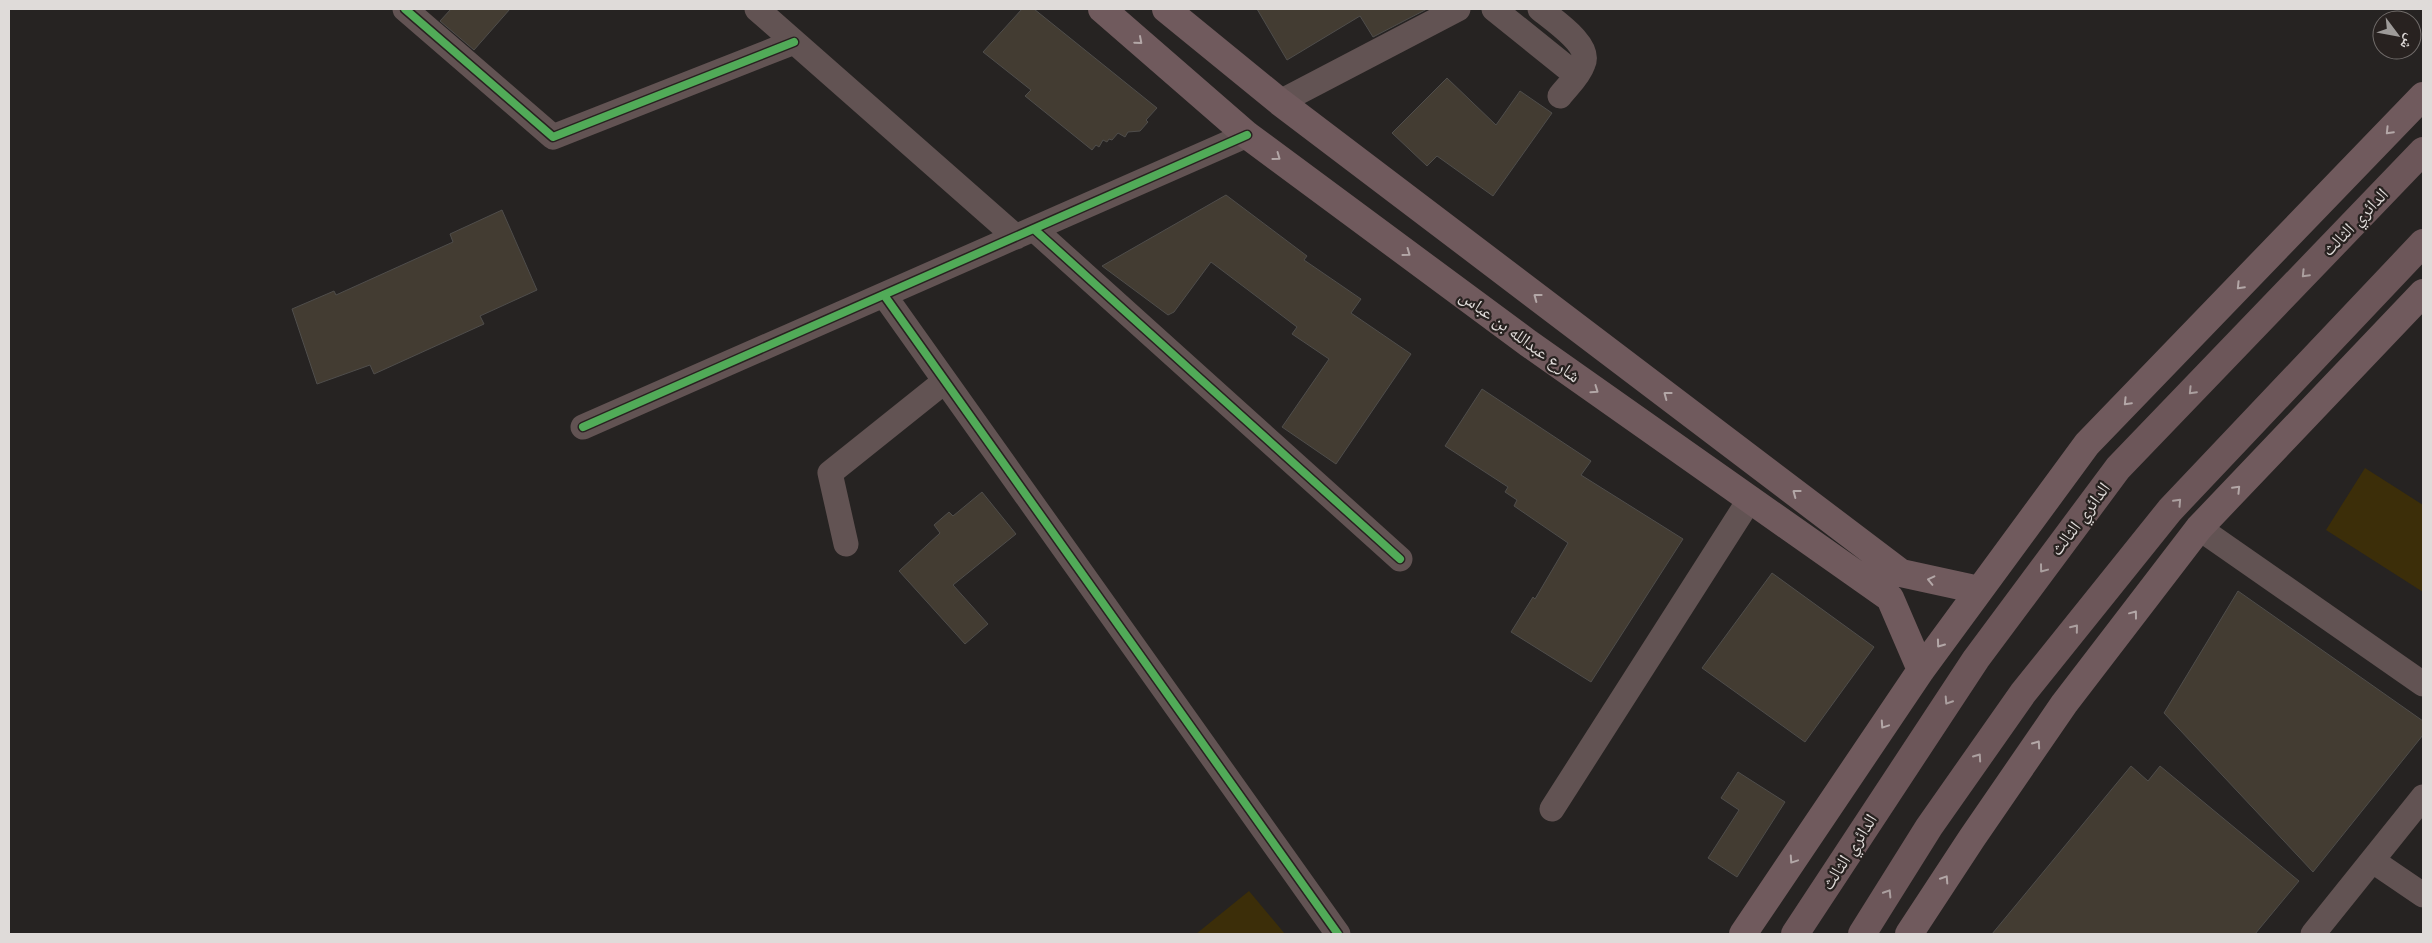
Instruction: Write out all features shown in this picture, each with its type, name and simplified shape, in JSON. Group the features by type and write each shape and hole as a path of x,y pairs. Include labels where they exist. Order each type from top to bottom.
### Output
{"highway":[{"name":"الدائري الثالث","path":"1794,934 1976,659 2118,468 2423,151"},
{"path":"1862,934 1929,827 2023,693 2170,510 2423,243"}],"main road":[{"name":"شارع عبدالله بن عباس","path":"1102,9 1247,135 1528,343 1890,598 1921,670"},
{"path":"1166,9 1280,102 1901,573 1979,590"},
{"path":"1743,934 1921,670 2087,444 2423,96"},
{"path":"1909,934 2064,704 2199,528 2423,293"}],"street":[{"path":"405,9 553,138 794,42"},
{"path":"757,9 794,42 1026,233 1400,559"},
{"path":"1280,102 1458,9"},
{"path":"1494,9 1576,75"},
{"path":"1540,9 1580,44 1584,53 1584,64 1560,96"},
{"path":"583,427 1247,135"},
{"path":"884,295 1338,934"},
{"path":"846,544 830,473 945,381"},
{"path":"1552,810 1750,499"},
{"path":"2199,528 2423,684"},
{"path":"2313,934 2423,796"},
{"path":"2373,861 2423,895"}],"shaded area":[{"path":"2365,468 2423,505 2423,592 2326,530"},
{"path":"1249,891 1285,934 1196,934"}],"building":[{"path":"451,9 510,9 474,50 440,21"},
{"path":"1022,9 1034,9 1157,108 1146,120 1148,122 1140,131 1128,132 1125,137 1118,133 1112,140 1109,139 1107,142 1103,140 1099,147 1096,145 1092,150 1025,96 1031,90 983,52"},
{"path":"1257,9 1427,9 1373,37 1360,16 1287,60"},
{"path":"1447,78 1496,125 1520,91 1552,113 1493,196 1437,156 1427,166 1392,133"},
{"path":"1226,195 1307,256 1304,260 1361,299 1351,313 1411,354 1336,464 1282,427 1329,359 1292,334 1297,327 1211,262 1174,312 1168,315 1102,266"},
{"path":"502,210 537,290 480,316 484,324 374,374 370,365 317,384 292,309 334,291 336,295 453,242 450,234"},
{"path":"1482,389 1591,461 1581,475 1683,539 1591,682 1511,632 1533,597 1535,599 1568,543 1514,506 1517,500 1505,492 1508,487 1445,446"},
{"path":"982,492 1016,534 953,585 988,624 965,644 899,571 940,533 934,525 949,512 953,516"},
{"path":"1772,573 1874,647 1805,742 1702,668"},
{"path":"2238,591 2423,721 2423,735 2313,872 2164,713"},
{"path":"2131,766 2148,781 2160,766 2299,881 2255,934 1992,934"},
{"path":"1738,772 1785,802 1737,877 1708,858 1739,810 1721,798"}],"cycle path":[{"path":"405,9 553,137 794,42"},
{"path":"583,427 1247,135"},
{"path":"1035,230 1400,559"},
{"path":"884,295 1338,934"}]}
